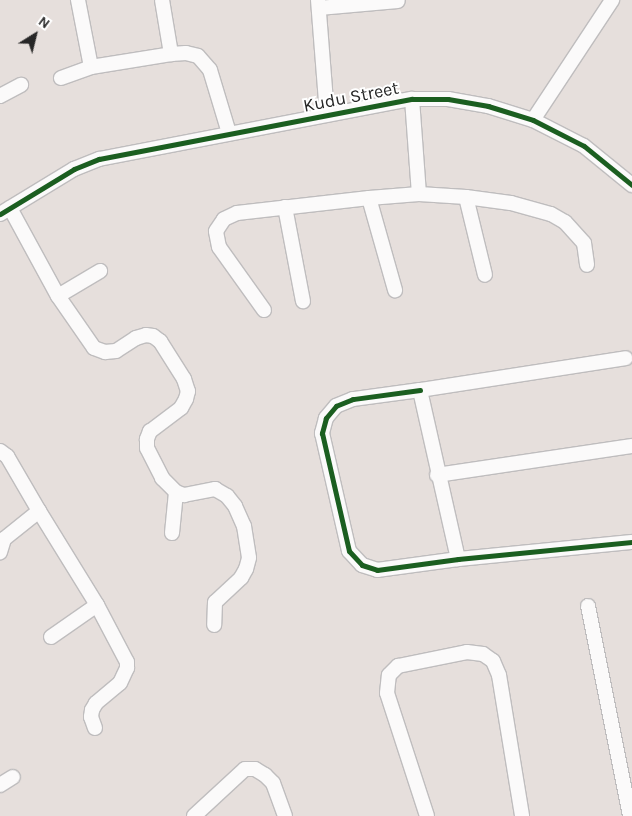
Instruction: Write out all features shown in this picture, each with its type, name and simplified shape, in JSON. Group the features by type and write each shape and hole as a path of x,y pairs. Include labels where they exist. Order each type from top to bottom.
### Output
{"street":[{"path":"78,0 91,67"},
{"path":"162,0 171,54"},
{"path":"534,120 612,0"},
{"path":"327,115 319,4 398,1"},
{"path":"61,78 91,67 171,54 186,53 198,56 210,70 229,134"},
{"path":"0,96 21,86"},
{"name":"Kudu Street","path":"5,211 86,164 135,151 412,100 448,99 488,106 534,120 584,146 632,185"},
{"path":"412,100 419,194"},
{"path":"264,310 219,247 216,231 229,215 285,207 419,194 466,197 511,203 551,214 565,222 584,243 587,265"},
{"path":"466,197 485,275"},
{"path":"369,198 395,290"},
{"path":"285,207 304,301"},
{"path":"5,211 58,296 94,348 105,352 116,351 136,338 146,335 153,336 160,341 184,379 188,391 186,399 181,408 150,431 147,439 147,448 162,478 176,492 184,495 215,489 227,496 235,506 244,526 249,558 246,569 241,578 215,602 214,625"},
{"path":"58,296 100,271"},
{"path":"626,358 352,399 336,406 326,418 322,433 349,551 357,561 370,569 377,570 458,559 632,542"},
{"path":"420,390 437,474 458,559"},
{"path":"437,474 632,446"},
{"path":"0,451 8,456 39,511 97,605 127,662 127,668 120,683 96,703 92,710 91,717 95,728"},
{"path":"172,533 176,492"},
{"path":"0,552 4,539 39,511"},
{"path":"50,637 97,605"},
{"path":"588,606 622,772 629,791 630,816"},
{"path":"427,816 387,694 389,675 398,666 467,652 483,654 494,661 499,675 522,816"},
{"path":"194,816 245,769 255,769 266,774 273,783 284,816"},
{"path":"0,785 13,777"}],"cycle path":[{"path":"0,214 74,169 99,159 412,99 448,99 488,106 533,120 584,146 632,185"},
{"path":"420,390 353,399 336,406 326,418 322,433 349,551 362,565 377,570 458,559 632,542"}]}
